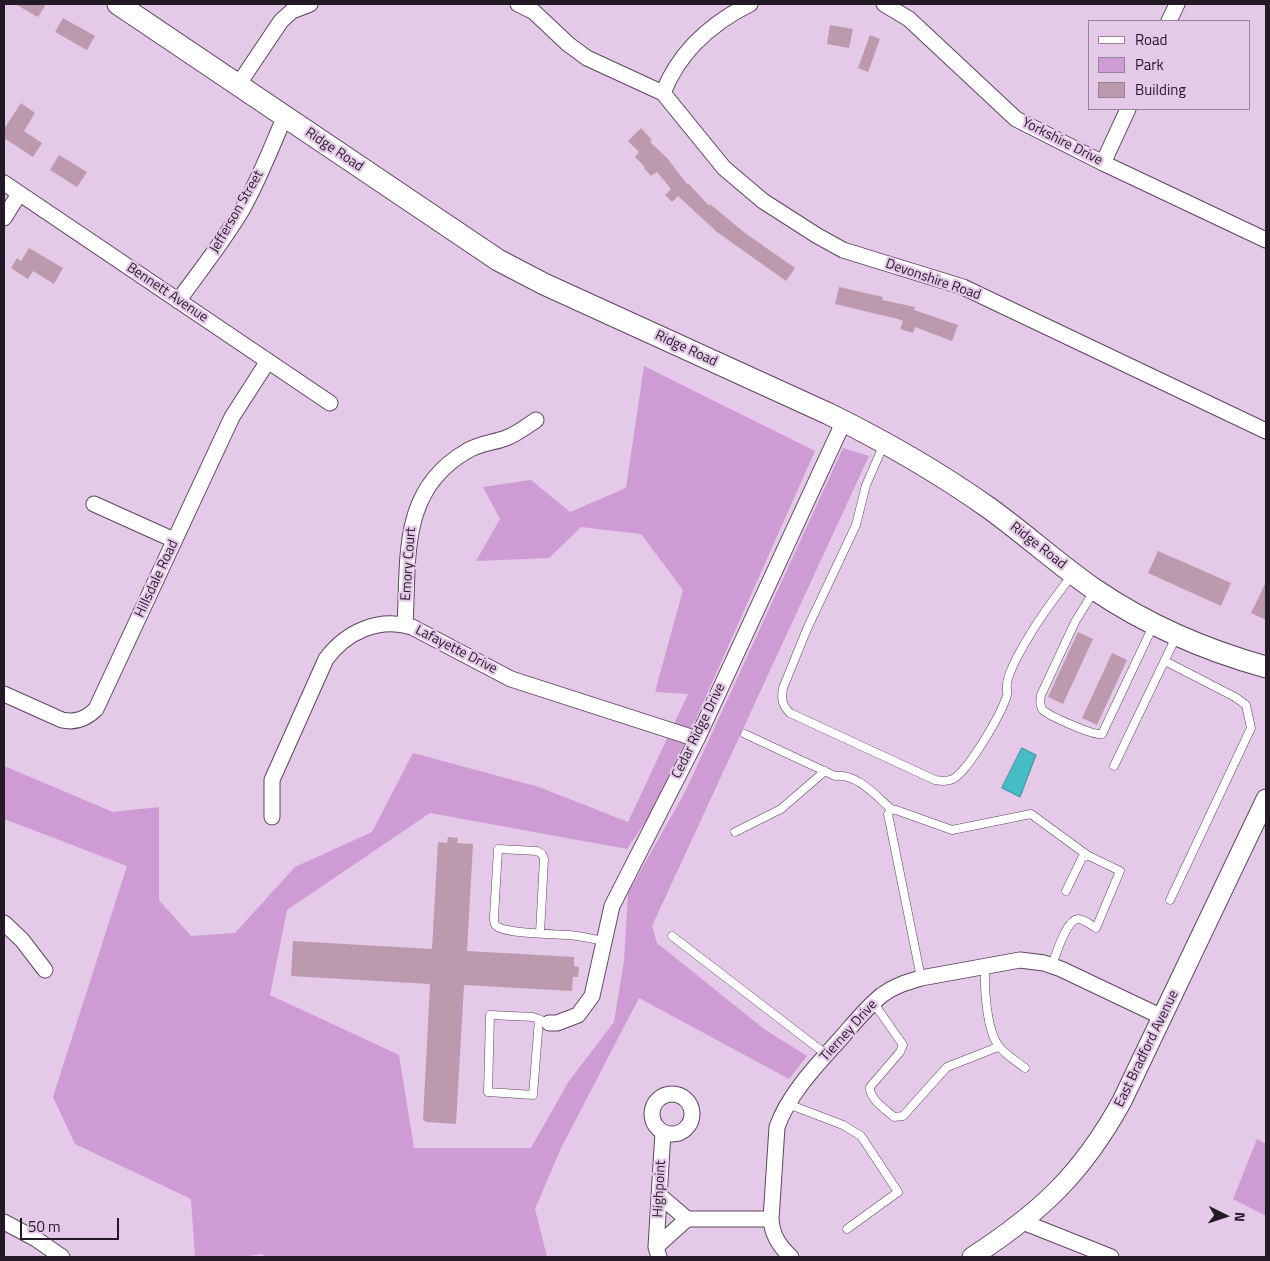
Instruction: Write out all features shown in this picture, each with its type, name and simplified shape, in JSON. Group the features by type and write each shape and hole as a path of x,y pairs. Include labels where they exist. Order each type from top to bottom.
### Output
{"main road":[{"name":"Ridge Road","path":"118,4 476,246 521,272 844,421 885,443 966,492 1095,590 1177,636 1209,649 1266,667"}],"street":[{"path":"238,85 281,21 292,11 310,4"},
{"path":"518,4 534,12 587,58 663,93 676,66 696,42 721,20 750,4"},
{"name":"Yorkshire Drive","path":"884,4 908,19 1016,119 1103,163 1266,240"},
{"path":"1169,20 1177,4"},
{"name":"Devonshire Road","path":"663,93 724,168 763,201 816,235 843,250 963,287 1266,431"},
{"path":"1103,163 1128,110"},
{"name":"Jefferson Street","path":"178,301 217,249 242,209 265,164 285,116"},
{"name":"Bennett Avenue","path":"4,184 330,404"},
{"path":"4,218 19,194"},
{"name":"Hillsdale Road","path":"4,694 68,722 81,720 92,713 100,704 232,417 268,361"},
{"name":"Emory Court","path":"405,625 410,535 416,508 430,484 448,464 469,449 506,438 536,420"},
{"name":"Cedar Ridge Drive","path":"544,1021 558,1023 578,1015 592,996 612,906 697,739 844,421"},
{"path":"94,504 174,540"},
{"name":"Lafayette Drive","path":"272,817 272,780 326,659 341,642 360,630 380,624 405,625 422,631 511,680 697,739"},
{"name":"East Bradford Avenue","path":"972,1257 1023,1222 1068,1180 1097,1142 1122,1101 1266,799"},
{"path":"4,923 22,940 45,970"},
{"name":"Tierney Drive","path":"791,1257 777,1241 770,1219 777,1127 788,1104 827,1055 873,1002 896,986 921,978 986,966 1020,960 1036,961 1052,966 1162,1017"},
{"name":"Highpoint","path":"658,1252 663,1132"},
{"path":"659,1195 687,1219 770,1219"},
{"name":"Highpoint","path":"658,1252 687,1219"},
{"path":"4,1222 36,1239 62,1257"},
{"path":"1023,1222 1110,1257"}],"lane":[{"path":"885,443 866,485 856,525 807,629 783,688 784,708 790,714 935,780 943,782 952,780 968,765 984,738 991,731 1007,695 1007,684 1019,653 1037,622 1073,574"},
{"path":"1095,590 1075,622 1042,695 1040,703 1044,711 1087,732 1098,735 1102,734 1154,624"},
{"path":"1114,766 1177,636"},
{"path":"1165,661 1235,697 1246,705 1251,728 1170,900"},
{"path":"745,734 835,776 848,776 867,788 891,809 952,830 1031,814 1087,855 1120,871 1096,928 1076,919 1068,926 1052,966"},
{"path":"735,832 781,809 825,771"},
{"path":"891,809 888,814 921,978"},
{"path":"540,933 544,859 542,854 537,851 498,850 494,923 496,926 506,930 540,933 568,935 604,942"},
{"path":"1066,891 1082,858 1087,855"},
{"path":"672,936 827,1055"},
{"path":"986,966 984,977 990,1031 998,1047 1025,1068"},
{"path":"873,1002 903,1045 900,1052 869,1090 873,1098 894,1117 902,1116 947,1067 998,1047"},
{"path":"490,1015 532,1017 544,1021 533,1095 488,1092 490,1015"},
{"path":"788,1104 843,1125 861,1136 898,1192 847,1229"}],"green space":[{"path":"644,366 815,451 694,723 650,815 627,849 430,813 287,910 270,995 399,1055 414,1148 531,1148 569,1081 614,1022 624,961 628,893 685,792 843,448 869,456 652,926 657,943 764,1029 807,1056 789,1079 639,998 561,1148 535,1209 547,1257 266,1257 262,1254 242,1257 195,1257 191,1199 75,1144 53,1097 127,866 4,819 4,766 113,812 159,807 159,900 191,936 235,933 295,867 372,832 413,753 539,787 628,822 688,694 655,692 683,590 641,534 581,527 549,558 476,561 500,519 483,487 531,480 570,512 626,488"},
{"path":"1257,1139 1266,1144 1266,1216 1233,1199"}],"shaded area":[{"path":"1022,748 1036,755 1020,797 1002,788"}],"building":[{"path":"15,4 46,4 38,17"},
{"path":"63,18 95,36 87,50 55,32"},
{"path":"830,25 853,29 849,48 827,44"},
{"path":"870,35 880,39 868,72 858,68"},
{"path":"21,103 35,113 24,131 42,143 33,157 4,138 4,129"},
{"path":"641,128 652,140 650,142 667,158 687,184 709,206 710,204 745,233 795,268 786,281 717,232 678,196 672,202 665,195 671,189 657,172 651,176 635,157 639,152 628,141"},
{"path":"59,155 87,172 77,187 50,170"},
{"path":"29,248 63,268 54,284 33,271 28,279 11,268 17,258 21,261"},
{"path":"839,287 883,297 882,300 915,307 914,310 958,325 952,341 915,327 913,333 900,329 903,321 898,319 835,304"},
{"path":"1158,551 1231,583 1221,606 1148,573"},
{"path":"1266,582 1266,620 1251,613"},
{"path":"1078,632 1093,639 1063,704 1048,697"},
{"path":"1112,653 1127,660 1097,725 1082,718"},
{"path":"448,837 458,838 457,843 473,844 467,951 574,957 574,966 579,967 578,977 573,977 572,991 464,985 456,1124 427,1122 423,1120 430,984 291,976 293,941 432,949 438,842 447,843"}]}
